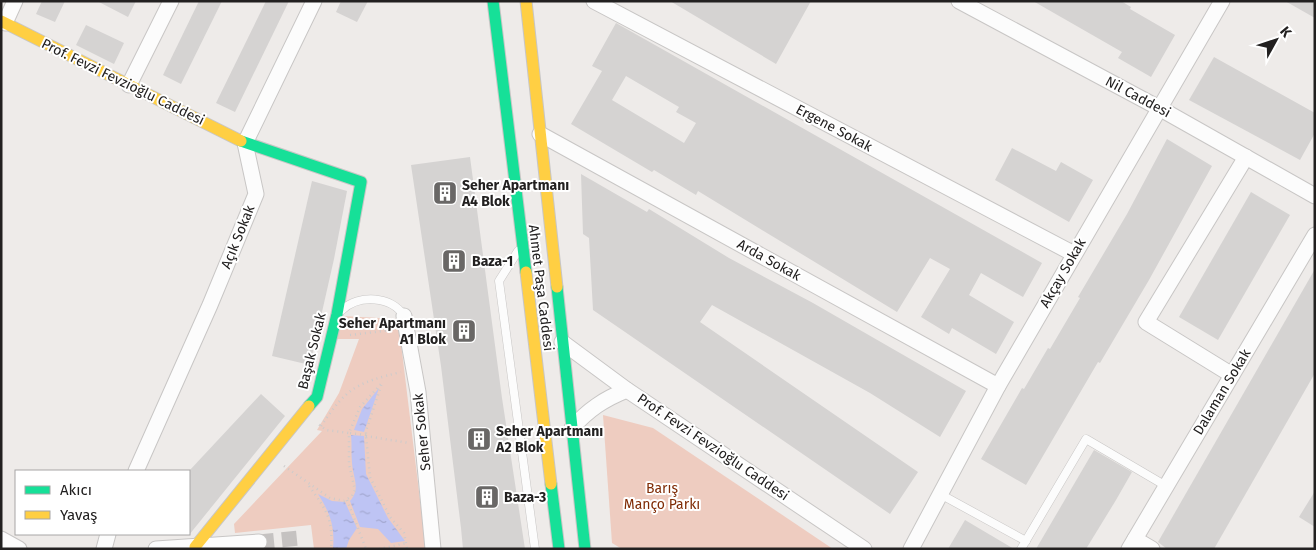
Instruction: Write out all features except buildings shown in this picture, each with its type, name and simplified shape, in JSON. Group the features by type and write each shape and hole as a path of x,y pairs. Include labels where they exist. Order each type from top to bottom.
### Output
{"street":[{"path":"3,22 15,1"},
{"path":"129,85 171,1"},
{"path":"245,143 314,1"},
{"name":"Ahmet Paşa Caddesi","path":"493,1 559,549"},
{"name":"Ahmet Paşa Caddesi","path":"526,1 585,549"},
{"name":"Ergene Sokak","path":"594,1 1074,254"},
{"name":"Nil Caddesi","path":"959,1 1160,108 1315,196"},
{"name":"Akçay Sokak","path":"911,549 998,386 1222,1"},
{"name":"Prof. Fevzi Fevzioğlu Caddesi","path":"3,22 245,143"},
{"name":"Arda Sokak","path":"540,134 998,386"},
{"name":"Başak Sokak","path":"195,546 317,397 337,314 361,182 245,143"},
{"name":"Açık Sokak","path":"136,470 210,305 256,194 245,143"},
{"path":"1232,375 1146,322 1246,157"},
{"name":"Dalaman Sokak","path":"1132,544 1315,235"},
{"name":"Seher Sokak","path":"405,322 414,369 433,549"},
{"name":"Prof. Fevzi Fevzioğlu Caddesi","path":"562,342 627,390 864,549"},
{"path":"572,428 586,412 605,399 627,390"},
{"path":"104,549 108,535"},
{"path":"1,539 19,549"},
{"path":"156,549 259,542"},
{"path":"1132,544 1152,549"}],"lane":[{"path":"521,246 499,281 535,549"},
{"path":"337,314 347,305 355,302 376,300 391,303 399,308 405,322"},
{"path":"1021,549 1086,439 1166,486"},
{"path":"940,494 1026,540"}],"path":[{"path":"332,337 405,322"},
{"path":"321,426 336,404 349,391 386,376 414,369"},
{"path":"347,500 355,490 349,464 349,433 360,407 386,376"},
{"path":"382,383 366,436 370,478 390,517 404,533 407,549"},
{"path":"304,413 326,430 423,445"},
{"path":"270,454 308,485 330,498 347,500"},
{"path":"308,485 325,509 332,524 332,549"},
{"path":"347,500 366,549"},
{"path":"379,549 407,543"}],"green space":[{"path":"342,316 398,319 426,549 314,549 311,525 235,533 234,524 322,431 317,430 339,393 359,339 335,339"},
{"name":"Barış Manço Parkı","path":"603,415 653,428 833,549 622,549 612,543"}],"water":[{"path":"379,388 364,432 354,430 362,409"},
{"path":"351,435 364,436 366,474 388,518 405,541 391,543 378,529 360,527 350,501 356,488 352,463"},
{"path":"318,494 332,501 345,502 357,528 349,540 346,549 333,549 331,520"}],"tunnel":[{"path":"259,542 299,538"}],"traffic: fast":[{"path":"493,1 526,272"},
{"path":"241,141 361,182 337,314 317,397 309,406"},
{"path":"557,287 585,549"},
{"path":"551,484 559,549"}],"traffic: slow":[{"path":"526,1 557,287"},
{"path":"1,21 241,141"},
{"path":"526,272 551,484"},
{"path":"195,547 309,406"}],"place":[{"name":"Seher Apartmanı A4 Blok","path":"445,193"},
{"name":"Baza-1","path":"454,261"},
{"name":"Seher Apartmanı A1 Blok","path":"464,331"},
{"name":"Seher Apartmanı A2 Blok","path":"479,439"},
{"name":"Baza-3","path":"487,497"}]}
